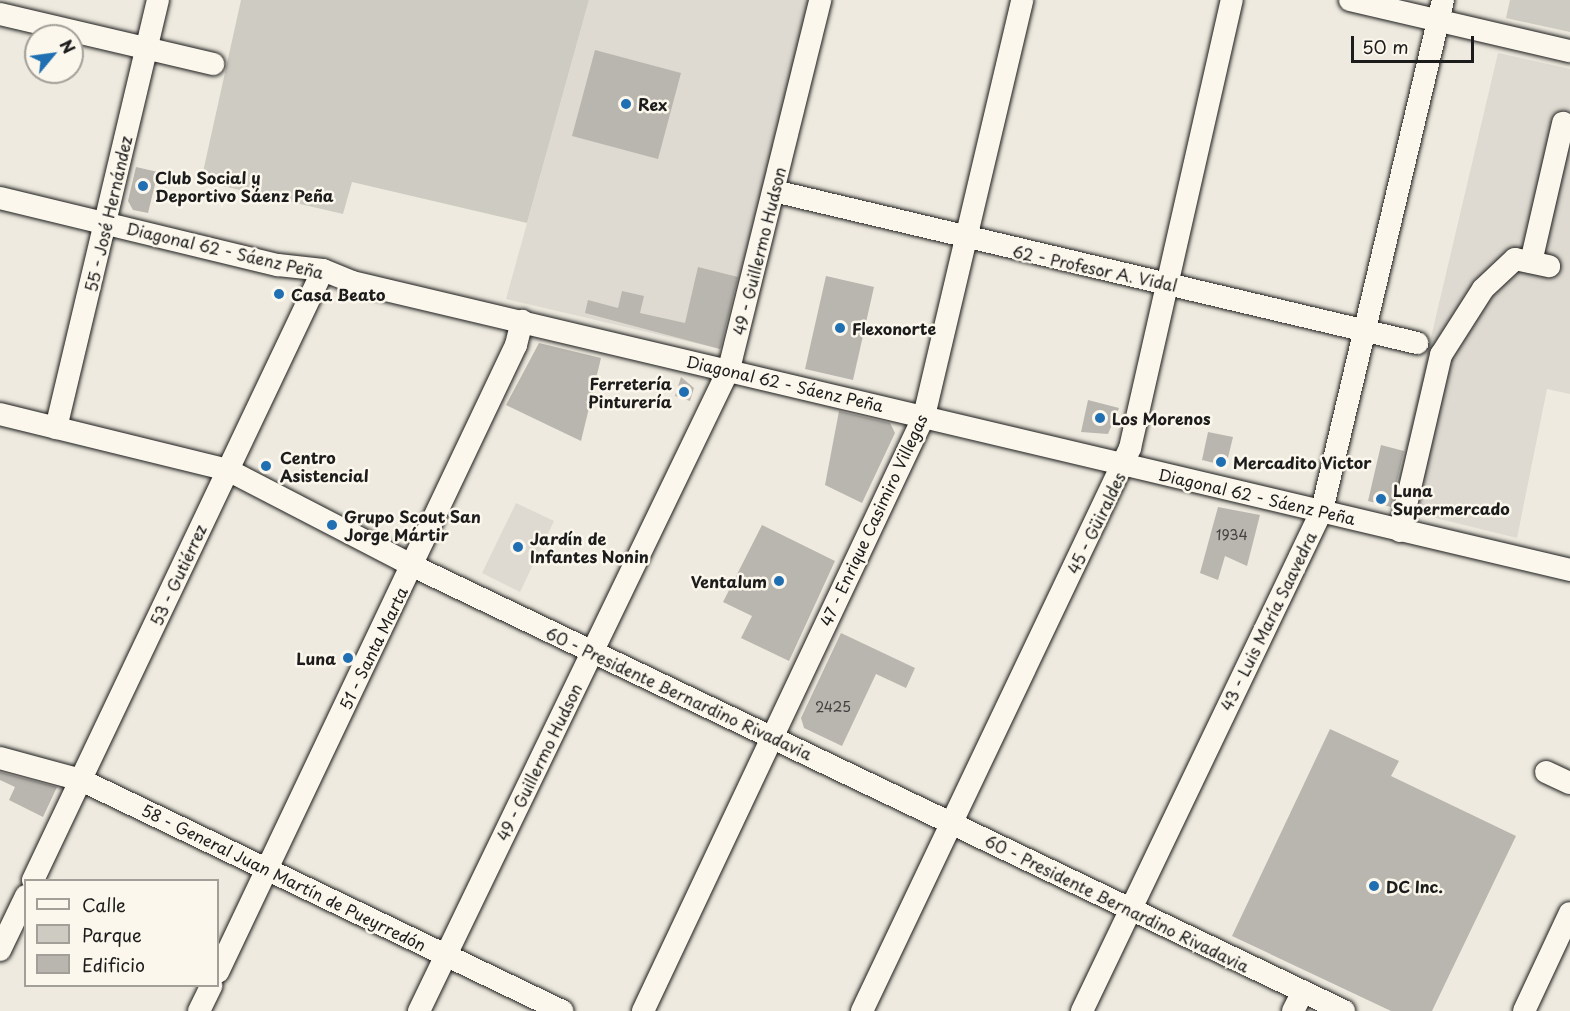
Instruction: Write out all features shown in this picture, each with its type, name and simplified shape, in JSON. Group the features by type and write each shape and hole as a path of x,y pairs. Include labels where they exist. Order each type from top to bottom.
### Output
{"street":[{"name":"55 - José Hernández","path":"56,428 158,0"},
{"name":"49 - Guillermo Hudson","path":"418,1011 729,369 820,0"},
{"name":"47 - Enrique Casimiro Villegas","path":"643,1011 924,416 1022,0"},
{"name":"45 - Güiraldes","path":"862,1011 1124,465 1164,282 1232,0"},
{"path":"1350,0 1440,11 1568,46"},
{"name":"43 - Luis María Saavedra","path":"1082,1011 1322,510 1440,11"},
{"path":"0,14 213,64"},
{"path":"1400,531 1441,355 1483,288 1515,259 1540,264 1564,154 1563,123"},
{"name":"62 - Profesor A. Vidal","path":"774,191 966,240 1164,282 1417,343"},
{"name":"Diagonal 62 - Sáenz Peña","path":"0,198 278,265 323,270 352,282 729,369 1570,570"},
{"name":"53 - Gutiérrez","path":"33,879 323,270"},
{"name":"51 - Santa Marta","path":"219,970 413,566 516,345 522,321"},
{"name":"60 - Presidente Bernardino Rivadavia","path":"0,414 228,470 413,566 1130,910 1298,1001 1344,1011"},
{"name":"58 - General Juan Martín de Pueyrredón","path":"0,758 81,780 562,1011"},
{"path":"1546,772 1570,783"},
{"path":"0,950 24,901"},
{"path":"1524,1011 1570,913"},
{"path":"199,1011 211,987"}],"shaded area":[{"path":"589,0 811,0 727,345 720,349 506,299"},
{"path":"1498,53 1570,69 1570,394 1547,389 1517,538 1391,507"},
{"name":"Jardín de Infantes Nonin","path":"516,503 554,521 520,592 482,573"}],"green space":[{"path":"241,0 589,0 527,223 352,182 343,214 201,181"},
{"path":"1510,0 1570,0 1570,32 1506,18"}],"building":[{"name":"Rex","path":"595,50 681,73 658,159 572,136"},
{"name":"Club Social y Deportivo Sáenz Peña","path":"136,167 158,172 148,213 133,210 128,201"},
{"path":"698,267 738,277 720,349 585,313 588,300 618,308 622,291 644,296 640,313 685,323"},
{"name":"Flexonorte","path":"826,276 874,287 853,380 805,369"},
{"path":"539,343 601,358 581,441 506,405"},
{"name":"Ferretería Pinturería","path":"681,377 694,388 690,401 675,396"},
{"name":"Los Morenos","path":"1088,400 1119,408 1108,434 1081,432"},
{"path":"839,411 890,423 895,433 862,503 825,485"},
{"path":"1208,432 1233,437 1226,466 1202,460"},
{"path":"1381,445 1404,451 1391,507 1368,501"},
{"path":"1218,507 1260,515 1247,566 1225,556 1218,580 1200,573"},
{"name":"Ventalum","path":"762,525 835,561 789,661 741,638 752,616 723,602"},
{"path":"841,633 915,668 906,688 876,674 842,746 804,728 801,718"},
{"name":"DC Inc.","path":"1330,729 1399,761 1391,776 1516,836 1432,1011 1391,1011 1232,936"},
{"path":"0,772 57,787 43,817 9,800 15,787 0,780"}],"place":[{"name":"Rex","path":"626,104"},
{"name":"Club Social y Deportivo Sáenz Peña","path":"143,186"},
{"name":"Casa Beato","path":"279,294"},
{"name":"Flexonorte","path":"840,328"},
{"name":"Ferretería Pinturería","path":"684,392"},
{"name":"Los Morenos","path":"1100,418"},
{"name":"Mercadito Victor","path":"1221,462"},
{"name":"Centro Asistencial","path":"266,466"},
{"name":"Luna Supermercado","path":"1381,499"},
{"name":"Grupo Scout San Jorge Mártir","path":"332,525"},
{"name":"Jardín de Infantes Nonin","path":"518,547"},
{"name":"Ventalum","path":"779,581"},
{"name":"Luna","path":"348,658"},
{"name":"DC Inc.","path":"1374,886"}]}
